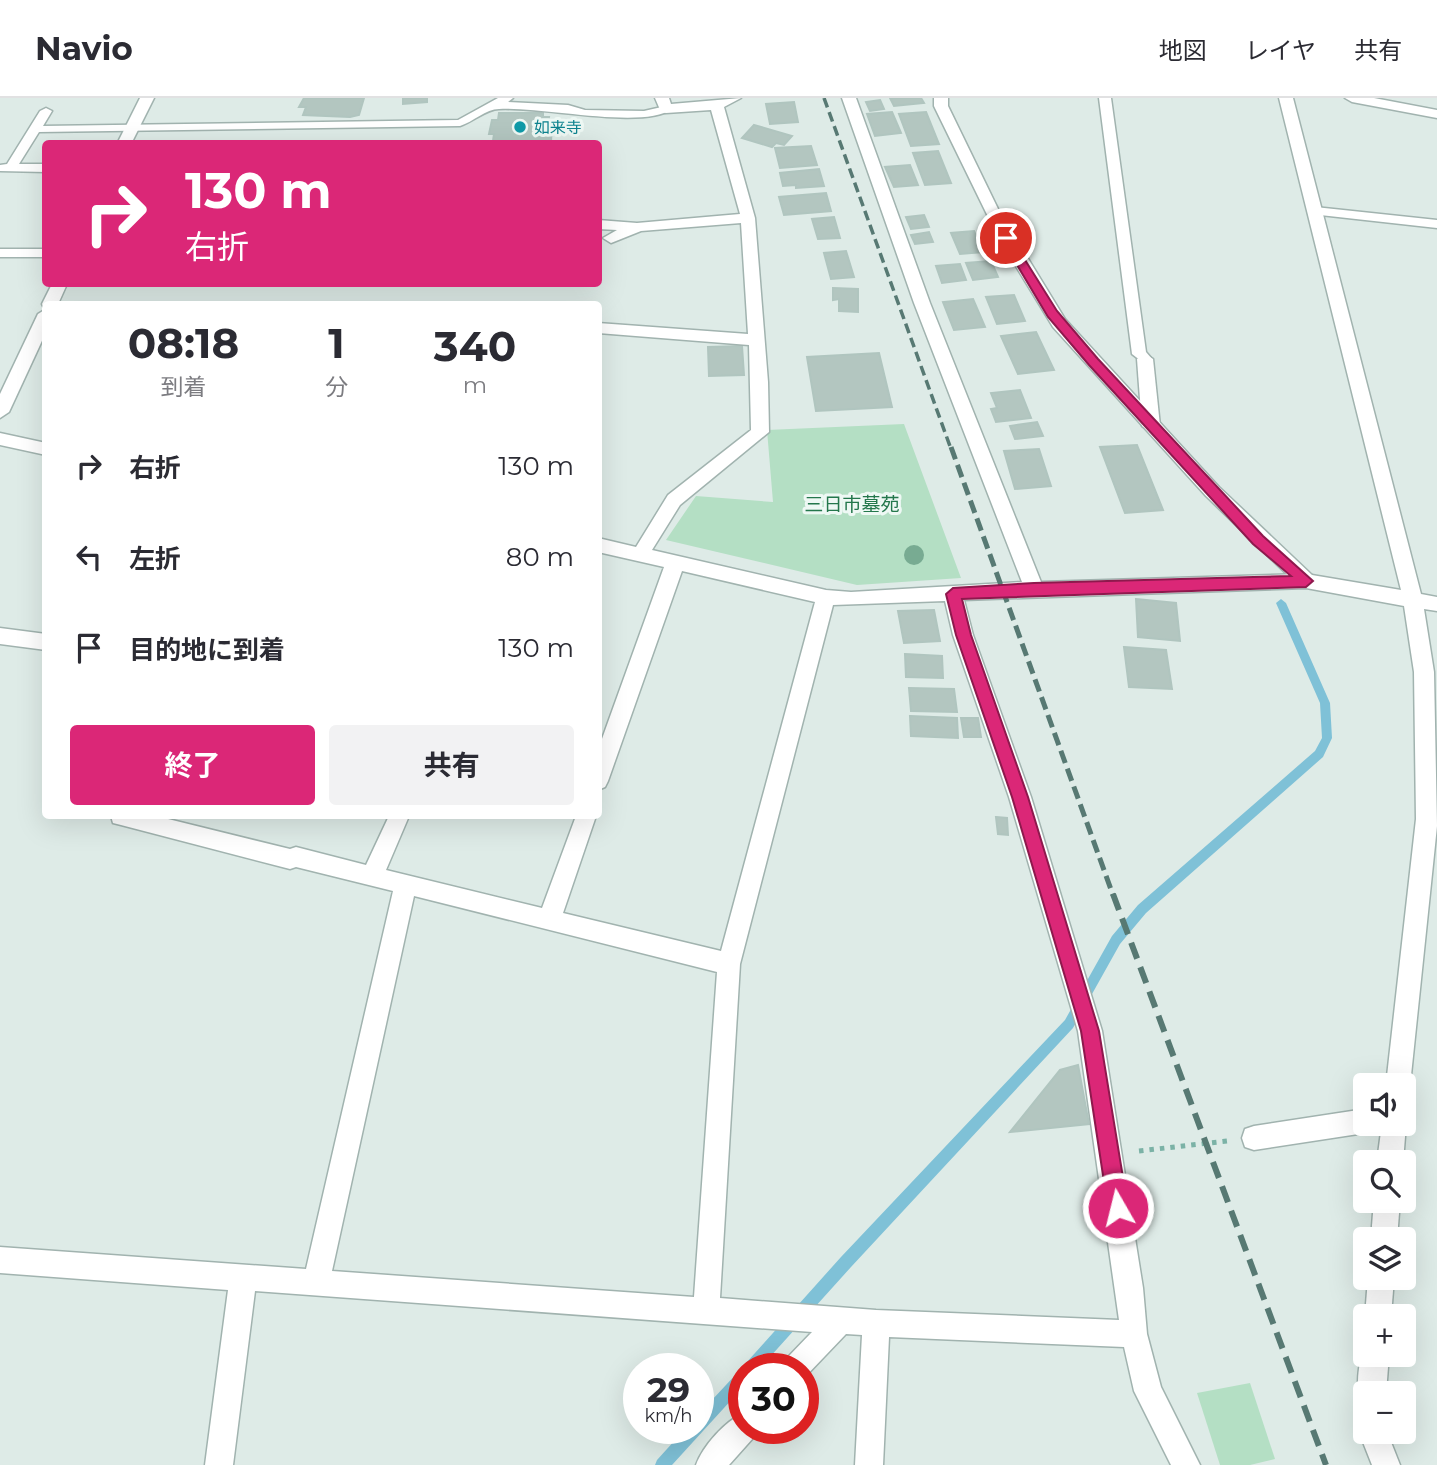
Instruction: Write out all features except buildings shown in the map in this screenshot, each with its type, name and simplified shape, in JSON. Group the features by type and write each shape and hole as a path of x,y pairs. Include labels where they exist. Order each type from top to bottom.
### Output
{"street":[{"path":"126,140 147,98"},
{"path":"664,103 717,105 734,98"},
{"path":"849,98 922,303 1034,589"},
{"path":"941,98 941,106 961,153 1006,238 1052,314 1151,426 1258,540 1306,581"},
{"path":"1286,98 1413,600 1424,672 1432,800 1427,818 1399,1073"},
{"path":"1352,98 1437,114"},
{"path":"640,555 674,500 760,432 757,340 748,218 717,105"},
{"path":"602,223 638,227 748,218"},
{"path":"611,238 638,227"},
{"path":"0,412 42,323"},
{"path":"602,328 757,340"},
{"path":"1145,359 1151,426"},
{"path":"0,439 42,448"},
{"path":"602,546 826,597 851,599 1034,589 1306,581 1437,604"},
{"path":"602,770 675,563"},
{"path":"953,594 964,635 1020,797 1090,1031 1110,1154 1134,1335 1148,1391 1186,1465"},
{"path":"706,1309 729,964 826,597"},
{"path":"0,636 42,641"},
{"path":"133,819 729,964"},
{"path":"372,876 398,819"},
{"path":"549,921 585,819"},
{"path":"316,1282 405,885"},
{"path":"1254,1138 1353,1123"},
{"path":"0,1260 876,1323 1134,1335"},
{"path":"219,1465 243,1278"},
{"path":"807,1353 831,1319"},
{"path":"869,1465 876,1323"},
{"path":"710,1465 729,1444"},
{"path":"1378,1444 1387,1465"}],"lane":[{"path":"1105,98 1139,354 1145,359"},
{"path":"35,129 460,123 502,102 568,108 584,113 644,114 664,103"},
{"path":"6,168 46,111"},
{"path":"6,168 42,168"},
{"path":"1315,212 1437,224"},
{"path":"0,253 42,253"}],"path":[{"path":"1110,1154 1254,1138"}],"green space":[{"name":"三日市墓苑","path":"904,424 961,578 857,585 666,540 696,496 773,502 767,430"},
{"path":"1250,1383 1275,1459 1250,1465 1220,1465 1197,1393"}],"waterway":[{"path":"764,1353 1069,1024 1116,940 1142,909 1319,754 1327,738 1325,703 1281,603"},
{"path":"714,1409 728,1393"},
{"path":"662,1465 681,1444"}],"railway":[{"path":"824,98 951,449"},
{"path":"951,447 1113,895"},
{"path":"1113,894 1326,1465"}],"place":[{"name":"如来寺","path":"520,127"}],"route":[{"path":"1006,238 1052,314 1151,426 1258,540 1306,581 953,594 964,635 1020,797 1090,1031 1118,1208"}]}
